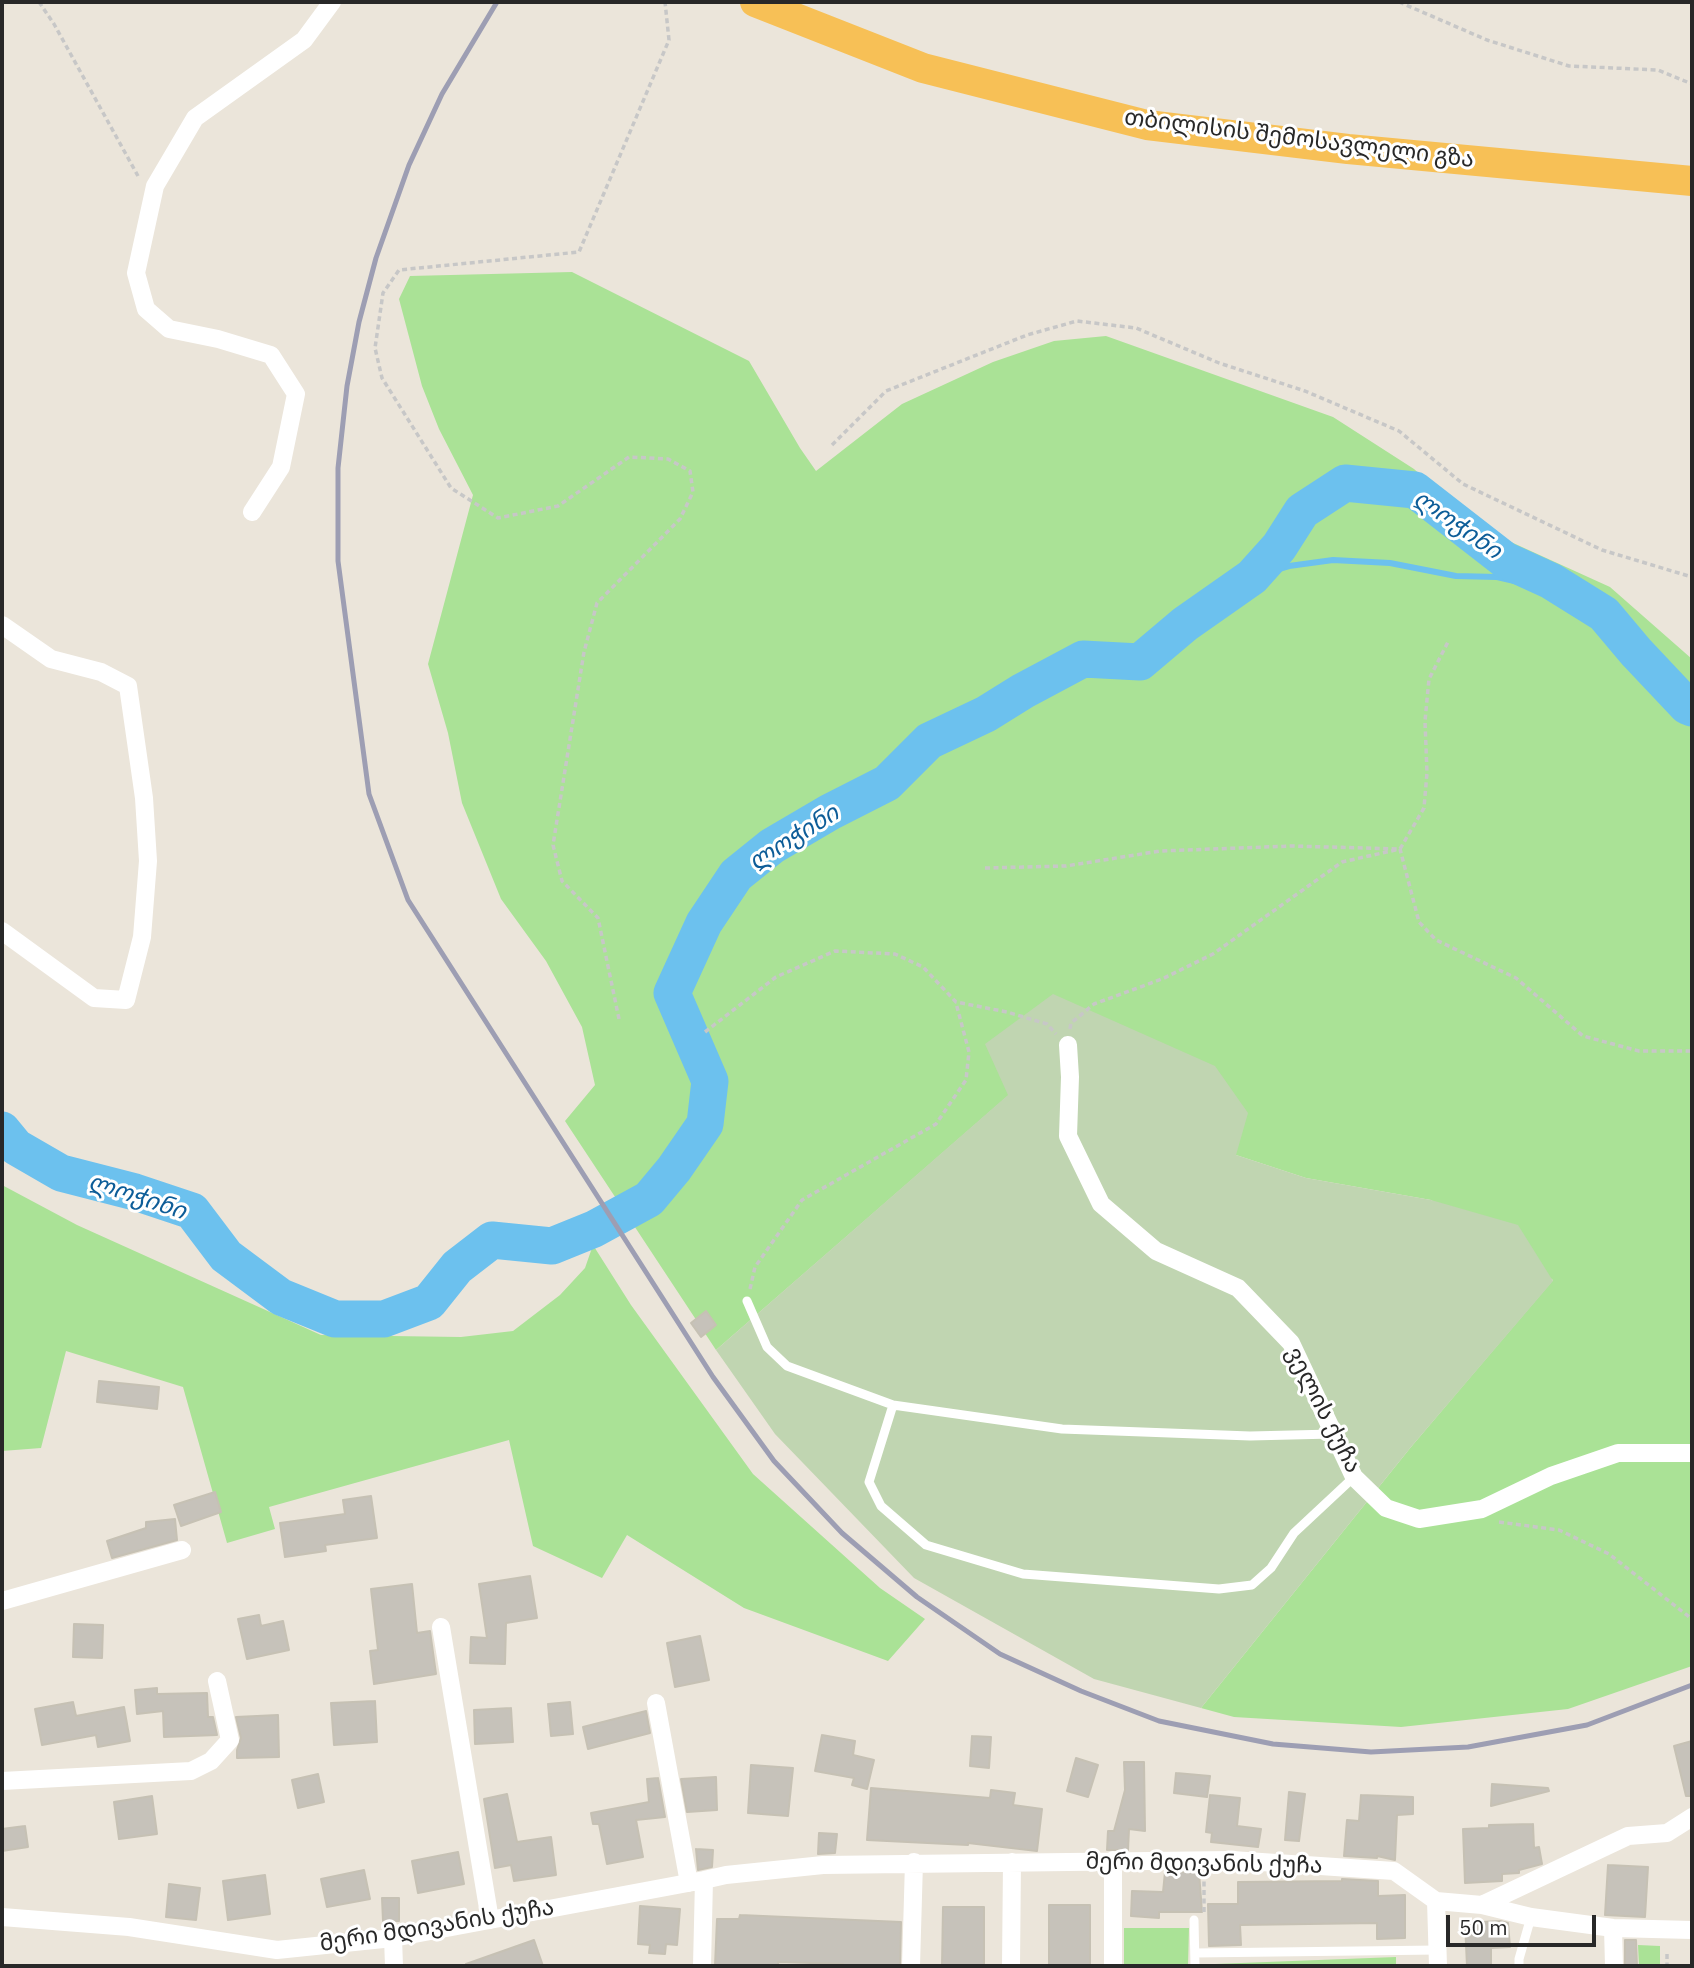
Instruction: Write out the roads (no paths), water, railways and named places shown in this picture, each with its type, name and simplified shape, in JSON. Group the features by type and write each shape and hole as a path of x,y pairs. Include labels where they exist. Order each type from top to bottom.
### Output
{"highway":[{"name":"თბილისის შემოსავლელი გზა","path":"755,2 923,68 1146,125 1348,149 1692,181"}],"street":[{"path":"252,512 281,467 296,394 271,355 218,339 169,329 146,309 136,272 155,186 195,118 304,40 332,2"},
{"path":"2,625 51,659 101,672 128,686 145,798 148,862 142,937 125,1000 94,998 2,931"},
{"name":"ველის ქუჩა","path":"1068,1045 1068,1136 1101,1204 1156,1251 1238,1288 1291,1343 1354,1477 1386,1508 1419,1519 1482,1509 1551,1476 1618,1453 1692,1452"},
{"path":"2,1601 181,1550"},
{"path":"441,1627 490,1920"},
{"path":"2,1781 191,1771 211,1761 230,1740 217,1681"},
{"path":"656,1703 696,1882 702,1966"},
{"path":"1482,1905 1628,1836 1667,1833 1692,1818"},
{"path":"1113,1860 1113,1966"},
{"name":"მერი მდივანის ქუჩა","path":"2,1917 129,1927 277,1950 393,1938 726,1875 823,1865 914,1862 1233,1860 1394,1871 1436,1901"},
{"path":"911,1966 914,1862"},
{"path":"1011,1966 1012,1862"},
{"path":"1438,1958 1436,1901 1482,1905 1531,1917 1613,1928 1692,1930"},
{"path":"1613,1928 1614,1966"},
{"path":"393,1938 394,1966"}],"lane":[{"path":"747,1301 766,1347 787,1366 893,1405 1062,1429 1250,1436 1333,1434"},
{"path":"893,1405 869,1482 881,1506 926,1545 1023,1574 1219,1590 1252,1585 1271,1568 1294,1533 1354,1477"},
{"path":"1519,1966 1531,1917"},
{"path":"1194,1920 1195,1966"},
{"path":"1195,1954 1438,1958"}],"waterway":[{"name":"ლოჭინი","path":"2,1130 16,1147 61,1173 135,1192 192,1211 226,1256 281,1297 335,1319 384,1319 429,1302 457,1267 492,1240 552,1246 594,1229 649,1199 705,1124 710,1081 672,993 704,923 736,875 772,846 887,783 929,741 986,714 1083,659 1140,662 1185,624 1252,577 1279,547 1302,511 1345,483 1415,490 1505,560 1551,581 1604,614 1636,652 1687,706 1692,708"},
{"path":"1252,577 1289,566 1333,560 1390,563 1456,576 1497,577 1523,583 1551,581"}],"railway":[{"path":"497,2 442,94 409,165 376,258 359,322 347,386 338,468 338,561 369,794 408,900 713,1377 774,1461 842,1533 917,1597 1000,1654 1081,1691 1159,1721 1273,1744 1371,1752 1468,1747 1587,1725 1692,1685"}]}
